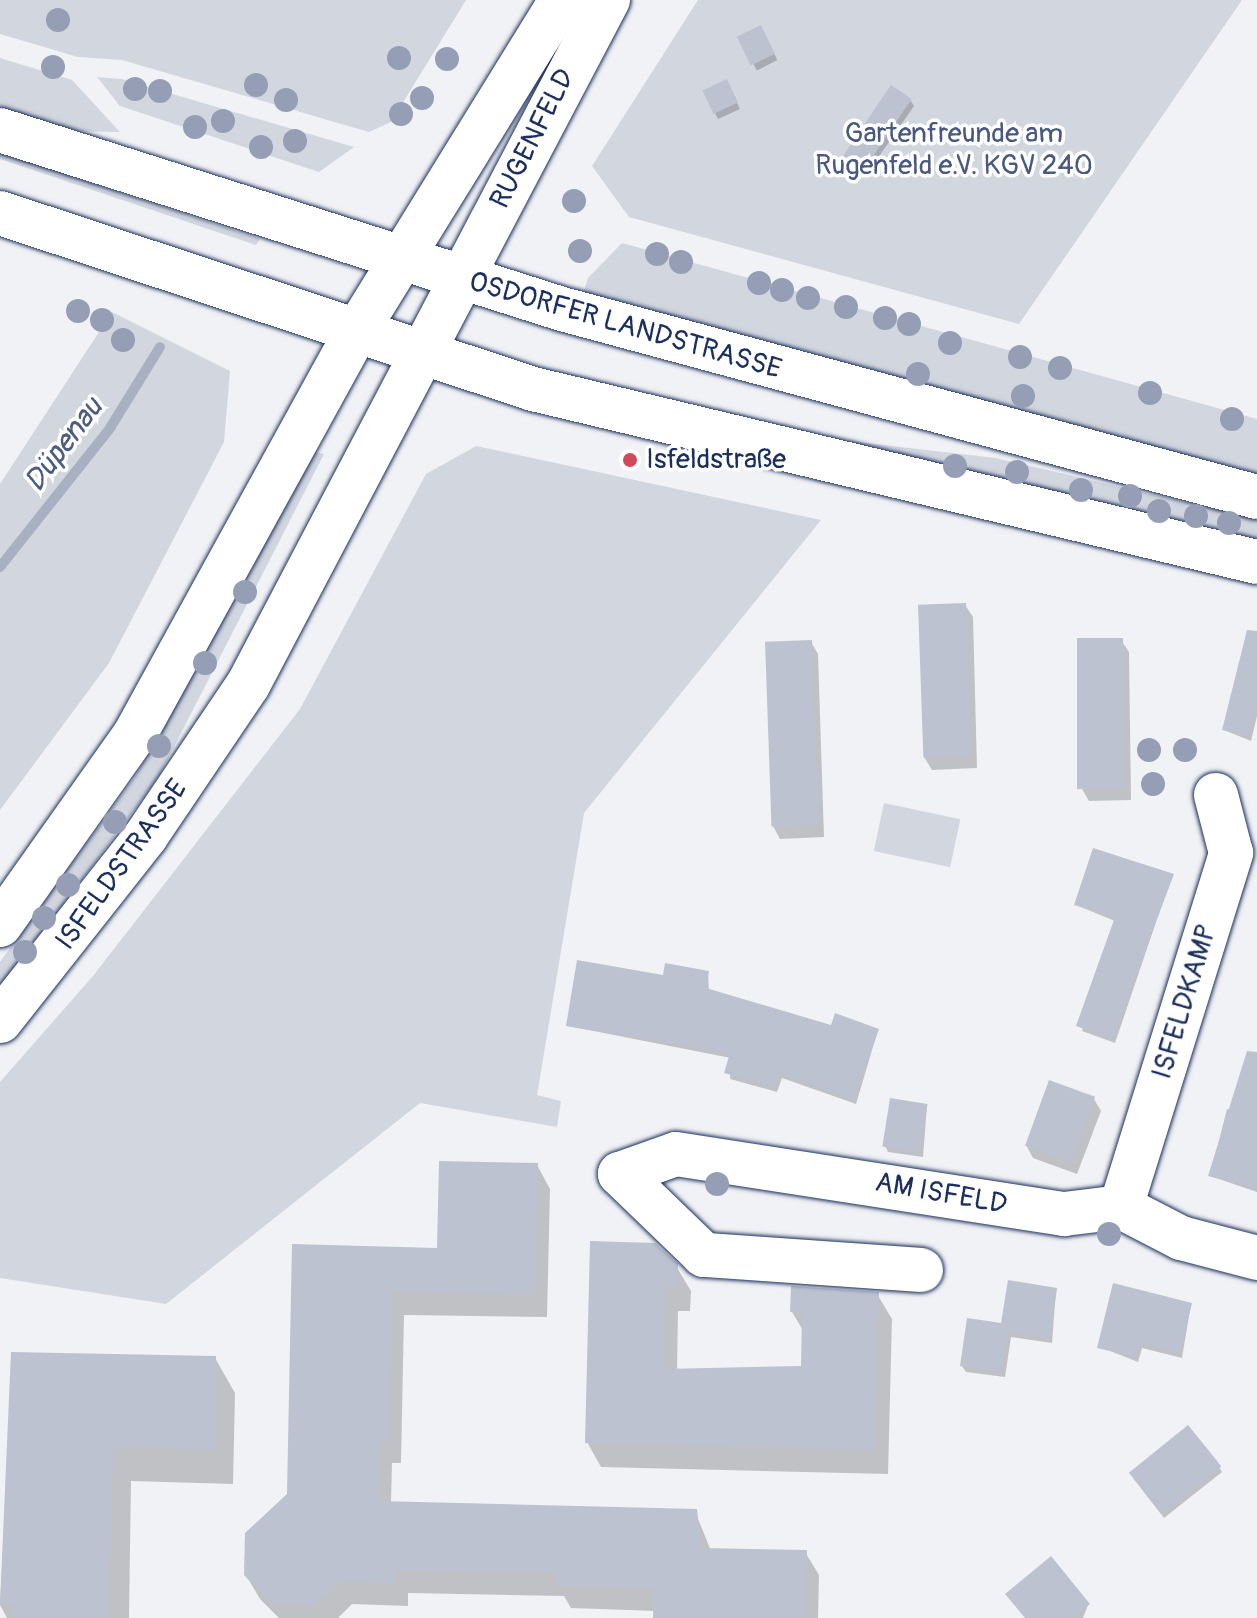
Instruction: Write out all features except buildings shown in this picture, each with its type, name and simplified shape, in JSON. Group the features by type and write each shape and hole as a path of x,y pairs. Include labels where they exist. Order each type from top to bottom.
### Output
{"main road":[{"name":"RUGENFELD","path":"402,261 561,0"},
{"name":"RUGENFELD","path":"459,279 608,0"},
{"name":"OSDORFER LANDSTRASSE","path":"0,130 459,279 1257,497"},
{"path":"0,213 421,355 891,479 1257,562"},
{"path":"0,925 134,736 355,334 402,261"},
{"name":"ISFELDSTRASSE","path":"0,1021 146,836 248,685 459,279"},
{"name":"ISFELDKAMP","path":"1121,1207 1231,853 1216,795"},
{"name":"AM ISFELD","path":"921,1270 704,1255 620,1174 676,1154 1064,1214 1121,1207"},
{"path":"1121,1207 1181,1238 1257,1258"}],"green space":[{"path":"0,0 466,0 391,122 369,132 122,60 78,57 0,34"},
{"name":"Gartenfreunde am Rugenfeld e.V. KGV 240","path":"698,0 1242,0 1019,324 629,217 592,166"},
{"path":"0,58 72,80 120,132 67,131 0,108"},
{"path":"97,77 121,79 354,147 319,172 120,106"},
{"path":"0,152 260,239 256,245 0,159"},
{"path":"622,243 1257,419 1257,477 582,297 588,278"},
{"path":"112,312 230,371 224,442 109,663 0,810 0,484"},
{"path":"795,435 996,458 1257,519 1257,540"},
{"path":"476,446 821,520 584,813 537,1095 561,1101 557,1127 420,1103 166,1304 0,1278 0,1082 93,976 300,709 426,474"},
{"path":"314,452 324,454 158,778 0,989 0,962 135,777"},
{"path":"884,803 960,819 950,867 874,851"}],"waterway":[{"name":"Düpenau","path":"0,567 110,428 160,347"}],"place":[{"name":"Isfeldstraße","path":"630,460"}]}
